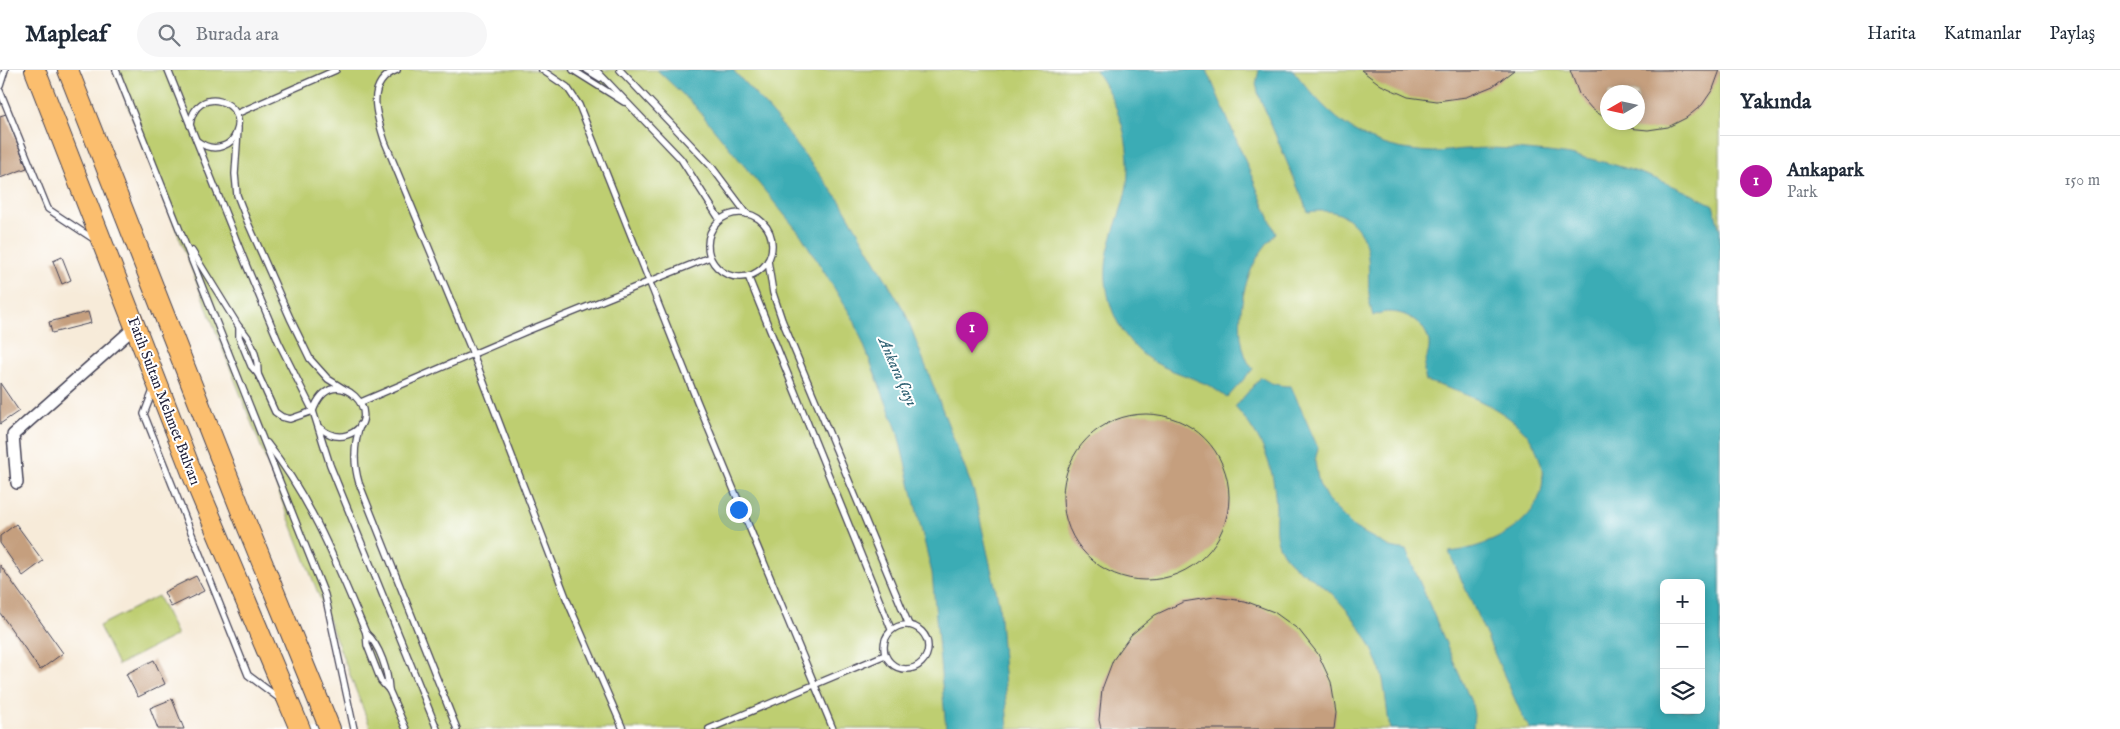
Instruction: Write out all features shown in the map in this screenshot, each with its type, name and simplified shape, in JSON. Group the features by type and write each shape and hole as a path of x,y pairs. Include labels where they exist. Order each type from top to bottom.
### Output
{"highway":[{"name":"Fatih Sultan Mehmet Bulvarı","path":"35,70 194,478 300,729"},
{"name":"Fatih Sultan Mehmet Bulvarı","path":"68,70 244,518 330,729"}],"street":[{"path":"17,483 13,435 135,327"}],"lane":[{"path":"0,86 5,70"},
{"path":"116,70 324,595 354,729"},
{"path":"168,70 258,293 313,411 334,473 437,729"},
{"path":"236,114 336,70"},
{"path":"396,70 382,80 376,91 375,105 380,124 473,354 567,600 623,729"},
{"path":"542,70 566,87 579,104 697,401 833,729"},
{"path":"573,70 632,107"},
{"path":"587,70 608,82"},
{"path":"596,70 682,159 720,220"},
{"path":"620,70 711,166 747,214 762,222 769,231 772,251 768,261 761,270 748,276 731,276 722,272 710,257 708,244 710,233 720,220 733,214 747,214"},
{"path":"0,92 48,209 104,246"},
{"path":"190,125 193,112 198,106 211,100 226,103 236,114 238,129 235,174 237,195 290,318 310,359 328,379 357,396 361,402 363,410 356,439 355,470 457,729"},
{"path":"196,140 202,145 216,148 230,142 238,129"},
{"path":"182,236 239,327 240,337 251,366 258,374 275,412 282,417 290,419 313,411 318,400 329,391 344,389"},
{"path":"361,402 710,257"},
{"path":"768,261 773,293 782,320 909,625"},
{"path":"748,276 891,630"},
{"path":"319,427 327,434 342,437 356,431 360,425"},
{"path":"262,436 286,468 312,512 366,633 368,645 381,681 389,690 406,729"},
{"path":"899,625 909,625 920,629 928,642 926,656 922,662 909,669 901,669 894,666 885,655 884,640 891,630 899,625"},
{"path":"709,729 885,655"}],"green space":[{"path":"114,70 1720,70 1720,729 371,729"},
{"path":"158,596 177,635 118,665 99,626"}],"water":[{"name":"Ankara Çayı","path":"657,70 733,70 773,114 840,201 905,312 974,492 999,604 1008,729 946,729 932,573 897,430 854,320 801,235 695,106"},
{"path":"1095,70 1207,70 1276,234 1258,256 1243,295 1240,323 1241,337 1246,358 1253,369 1227,398 1208,385 1159,365 1144,355 1128,338 1114,314 1107,286 1107,258 1126,192 1127,154 1122,124 1117,110"},
{"path":"1259,70 1293,70 1322,104 1337,118 1353,130 1389,146 1434,152 1494,148 1583,157 1650,176 1713,205 1720,231 1720,729 1531,729 1525,722 1449,552 1483,544 1500,536 1516,526 1529,514 1538,500 1543,483 1541,464 1535,448 1526,433 1504,414 1467,395 1426,381 1424,369 1429,342 1421,326 1415,320 1390,312 1373,316 1369,297 1368,254 1362,236 1356,227 1344,216 1334,212 1308,212 1259,96 1256,84"},
{"path":"1261,377 1275,384 1291,386 1318,448 1315,461 1319,484 1329,502 1355,528 1390,547 1406,550 1472,704 1474,715 1473,729 1390,729 1383,680 1375,655 1362,631 1355,620 1328,590 1295,566 1284,555 1276,534 1275,495 1266,455 1254,431 1235,407"}],"building":[{"path":"1361,70 1514,70 1493,86 1466,97 1437,101 1408,97 1381,85"},
{"path":"1570,70 1720,70 1713,89 1702,105 1686,118 1668,127 1645,130 1645,85 1600,85 1600,114 1592,109 1579,94"},
{"path":"6,114 27,168 0,178 0,116"},
{"path":"62,257 71,280 62,284 53,261"},
{"path":"88,312 91,323 52,333 49,322"},
{"path":"0,383 19,411 0,424"},
{"path":"1154,414 1178,420 1205,438 1223,465 1228,481 1228,513 1223,529 1205,556 1192,566 1170,577 1138,580 1114,574 1093,561 1082,550 1066,521 1063,489 1069,465 1082,444 1093,433 1122,417"},
{"path":"16,524 43,561 23,576 0,543 0,536"},
{"path":"0,565 63,653 40,670 0,613"},
{"path":"196,576 204,591 171,607 164,592"},
{"path":"1214,597 1245,601 1274,612 1299,630 1318,654 1331,682 1336,713 1334,729 1101,729 1099,720 1102,689 1113,660 1131,635 1155,615 1183,602"},
{"path":"154,660 165,684 138,697 126,674"},
{"path":"172,699 184,729 158,729 150,708"}],"place":[{"name":"Ankapark","path":"972,353"}]}
